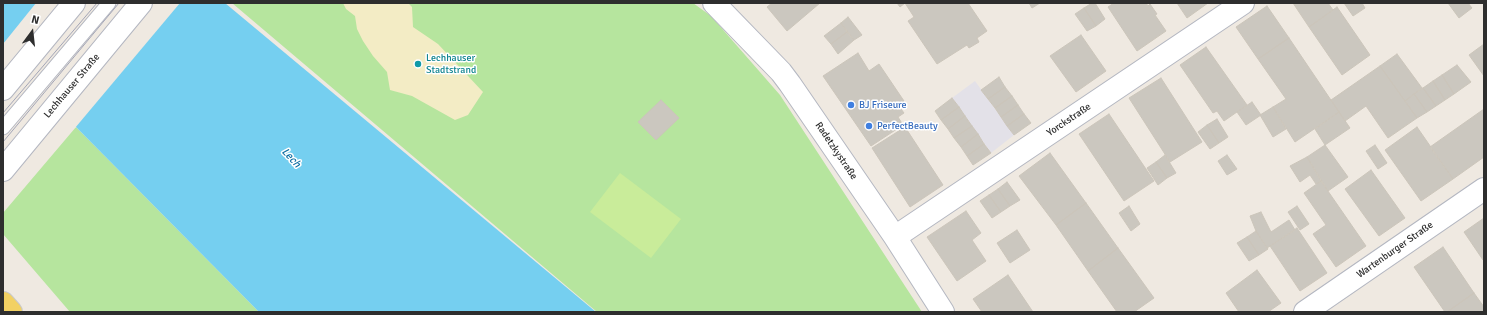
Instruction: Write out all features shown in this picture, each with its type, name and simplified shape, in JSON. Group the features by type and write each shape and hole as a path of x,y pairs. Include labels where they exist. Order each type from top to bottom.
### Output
{"main road":[{"path":"3,303 11,312"}],"street":[{"path":"3,89 74,3"},
{"name":"Lechhauser Straße","path":"3,170 141,3"},
{"name":"Radetzkystraße","path":"714,3 781,72 895,236 943,312"},
{"name":"Yorckstraße","path":"895,236 1243,3"},
{"name":"Wartenburger Straße","path":"1306,312 1484,189"}],"lane":[{"path":"3,128 109,3"}],"shaded area":[{"path":"975,81 1014,135 991,153 952,98"}],"green space":[{"path":"232,3 693,3 711,16 780,95 922,312 597,312"},
{"path":"76,127 259,312 70,312 3,234 3,213"},
{"path":"620,173 681,219 651,258 590,212"}],"sand":[{"name":"Lechhauser Stadtstrand","path":"343,3 408,3 412,7 413,27 438,44 483,92 468,115 455,120 412,96 390,90 387,72 373,56 363,41 357,29 355,16 346,9"}],"water":[{"name":"Lech","path":"3,3 225,3 596,312 259,312 76,127 3,41"}],"pier":[{"path":"36,3 180,3 75,128 3,44"}],"building":[{"path":"772,3 820,3 787,31 767,7"},
{"path":"897,3 905,3 900,7"},
{"path":"905,3 968,3 987,31 977,38 979,42 969,48 967,45 937,64 908,21 914,17"},
{"path":"1029,3 1040,3 1032,8"},
{"path":"1092,3 1095,3 1105,19 1096,26 1084,8"},
{"path":"1114,3 1146,3 1148,6 1150,4 1157,14 1155,15 1166,31 1137,51 1108,7"},
{"path":"1177,3 1208,3 1187,18"},
{"path":"1293,3 1328,3 1333,10 1309,27"},
{"path":"1344,3 1362,3 1365,8 1353,16"},
{"path":"1448,3 1468,3 1472,8 1459,18"},
{"path":"1267,6 1289,38 1258,59 1236,27"},
{"path":"1337,7 1370,55 1342,75 1309,27"},
{"path":"1084,8 1096,26 1087,31 1075,14"},
{"path":"848,17 862,35 854,40 841,23"},
{"path":"841,23 847,32 831,44 824,36"},
{"path":"847,32 854,40 838,54 831,44"},
{"path":"1081,35 1106,71 1076,92 1050,56"},
{"path":"1289,38 1339,112 1295,142 1273,107 1286,99 1258,59"},
{"path":"1484,44 1484,76 1469,55"},
{"path":"1206,47 1247,105 1224,121 1217,111 1213,113 1180,65"},
{"path":"858,53 869,71 879,64 904,101 898,105 904,113 898,117 903,125 871,146 823,76"},
{"path":"1397,54 1422,88 1405,101 1380,66"},
{"path":"1457,65 1471,82 1454,94 1442,75"},
{"path":"1380,66 1417,118 1388,138 1366,106 1345,121 1331,100"},
{"path":"1442,75 1454,94 1445,100 1433,81"},
{"path":"999,77 1005,87 988,99 981,90"},
{"path":"1161,78 1202,142 1170,162 1129,98"},
{"path":"1433,81 1445,100 1436,106 1423,88"},
{"path":"1005,87 1012,96 995,108 988,99"},
{"path":"1423,88 1436,106 1427,112 1414,94"},
{"path":"1414,94 1427,112 1417,118 1405,101"},
{"path":"1012,96 1018,105 1001,117 995,108"},
{"path":"952,98 959,107 941,120 935,111"},
{"path":"661,100 679,118 656,140 638,122"},
{"path":"1252,102 1261,115 1246,125 1237,112"},
{"path":"1018,105 1024,114 1007,126 1001,117"},
{"path":"959,107 965,116 948,129 941,120"},
{"path":"1273,107 1286,129 1273,137 1260,115"},
{"path":"1484,109 1484,157 1453,179 1430,147"},
{"path":"1339,112 1350,128 1325,145 1315,129"},
{"path":"1024,114 1031,123 1014,135 1007,126"},
{"path":"1109,114 1154,181 1124,201 1079,134"},
{"path":"965,116 972,126 954,138 948,129"},
{"path":"1217,119 1228,137 1219,143 1207,125"},
{"path":"1207,125 1219,143 1210,149 1198,132"},
{"path":"972,126 978,134 961,147 954,138"},
{"path":"905,127 943,185 910,207 872,148"},
{"path":"1417,127 1453,179 1421,201 1385,150"},
{"path":"978,134 984,144 967,156 961,147"},
{"path":"984,144 991,153 973,165 967,156"},
{"path":"1325,145 1348,177 1328,191 1307,157"},
{"path":"1375,145 1387,163 1378,169 1366,151"},
{"path":"1050,153 1086,203 1056,225 1019,176"},
{"path":"1165,155 1176,173 1167,178 1156,162"},
{"path":"1227,155 1237,169 1227,175 1218,161"},
{"path":"1307,157 1321,181 1316,184 1310,175 1300,182 1290,166"},
{"path":"1156,162 1167,178 1158,185 1147,168"},
{"path":"1371,170 1405,218 1379,236 1345,189"},
{"path":"1321,181 1366,246 1336,267 1313,234 1326,225 1304,193"},
{"path":"1007,182 1020,200 1010,206 998,189"},
{"path":"998,189 1010,206 1001,212 989,195"},
{"path":"989,195 1001,212 992,218 980,201"},
{"path":"1086,203 1118,248 1088,271 1056,225"},
{"path":"1129,206 1140,224 1131,231 1119,213"},
{"path":"1297,206 1309,224 1300,230 1288,212"},
{"path":"966,211 981,233 972,240 986,261 957,281 927,237"},
{"path":"1261,212 1271,232 1289,220 1295,230 1267,248 1256,231 1250,216"},
{"path":"1484,218 1484,260 1483,260 1464,232"},
{"path":"1297,228 1327,273 1300,291 1270,246"},
{"path":"1017,230 1030,250 1010,263 997,243"},
{"path":"1256,231 1268,249 1259,255 1247,237"},
{"path":"1247,237 1259,255 1249,261 1237,243"},
{"path":"1443,247 1474,293 1447,312 1445,312 1414,267"},
{"path":"1118,248 1154,298 1134,312 1117,312 1088,271"},
{"path":"1257,270 1281,303 1268,312 1239,312 1226,293"},
{"path":"1008,275 1033,312 982,312 973,299"},
{"path":"1474,293 1484,307 1484,312 1447,312"}],"tram line":[{"path":"3,113 97,3"},
{"path":"3,142 119,3"}],"place":[{"name":"Lechhauser Stadtstrand","path":"418,64"},
{"name":"BJ Friseure","path":"851,105"},
{"name":"PerfectBeauty","path":"869,126"}]}
